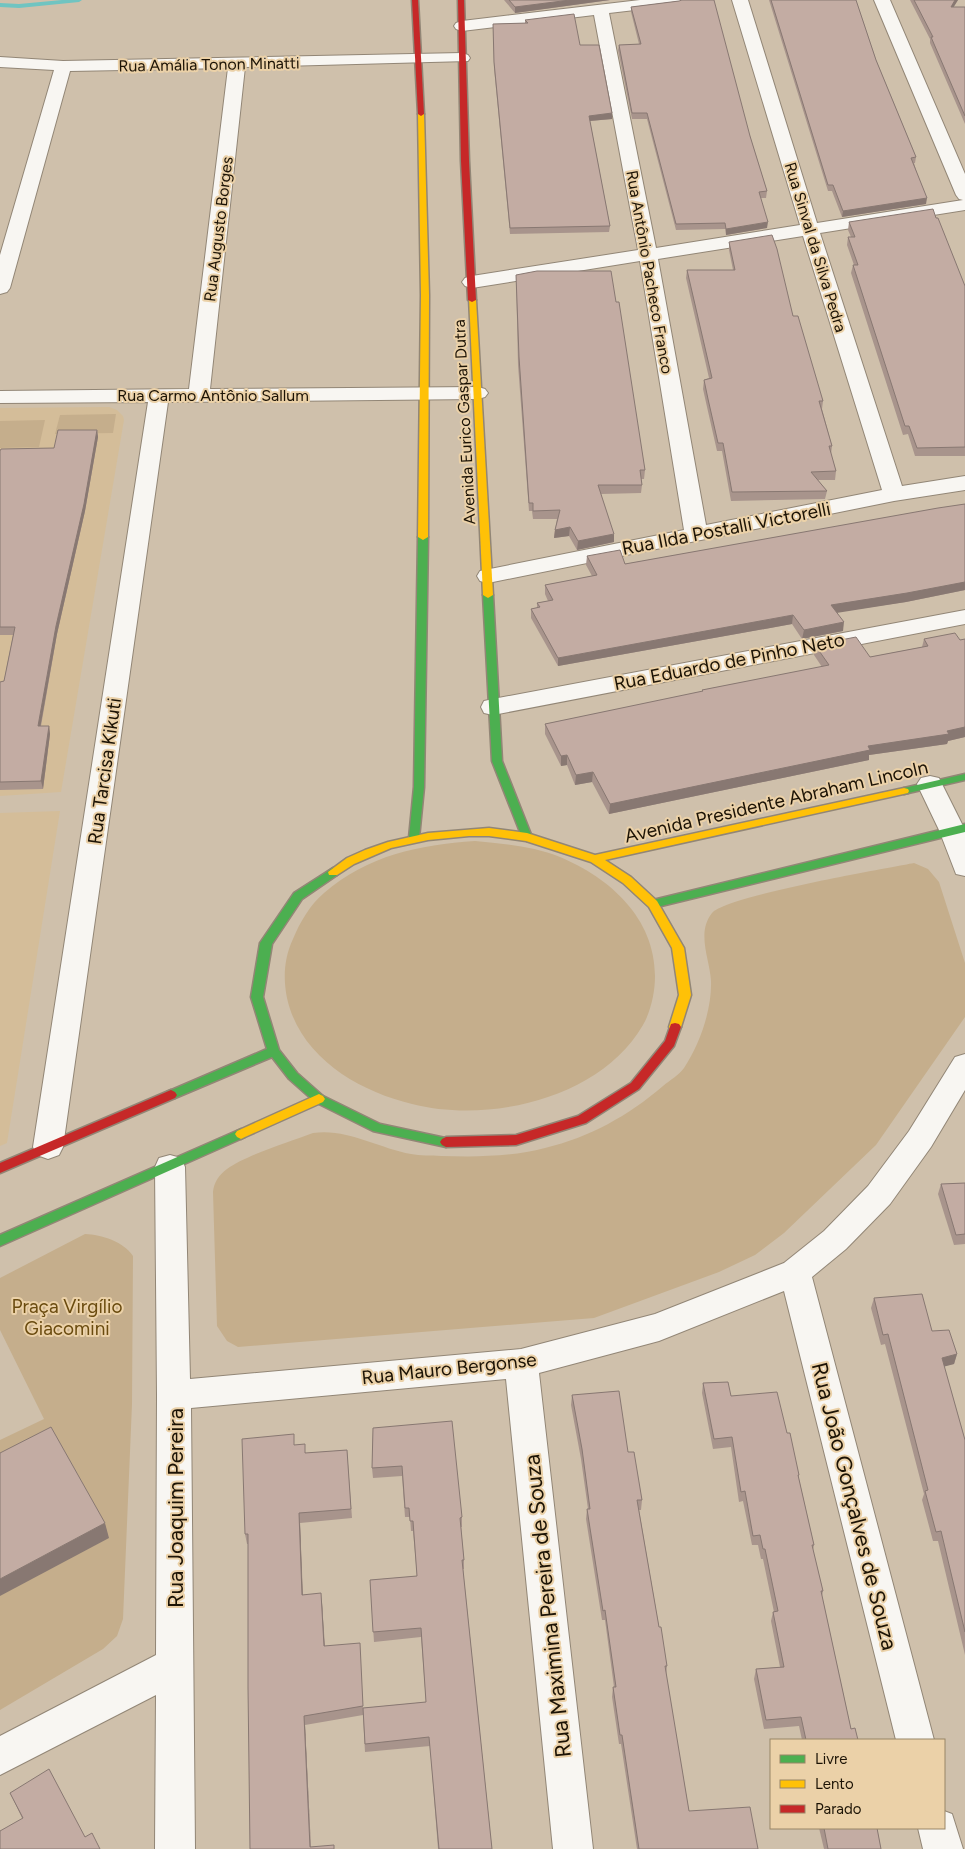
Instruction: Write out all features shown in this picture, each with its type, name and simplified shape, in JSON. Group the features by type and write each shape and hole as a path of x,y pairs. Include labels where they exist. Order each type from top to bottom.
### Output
{"street":[{"name":"Avenida Eurico Gaspar Dutra","path":"414,838 419,787 428,162 415,0"},
{"name":"Avenida Eurico Gaspar Dutra","path":"461,0 461,161 472,282 497,761 527,837"},
{"path":"462,26 678,0"},
{"name":"Rua Sinval da Silva Pedra","path":"740,0 894,494"},
{"path":"882,0 965,195"},
{"name":"Rua Antônio Pacheco Franco","path":"601,10 648,254 696,534"},
{"name":"Rua Amália Tonon Minatti","path":"1,63 63,66 462,58"},
{"name":"Rua Augusto Borges","path":"199,394 237,64"},
{"path":"0,288 4,254 63,66"},
{"path":"472,282 965,205"},
{"name":"Rua Carmo Antônio Sallum","path":"0,397 478,393"},
{"name":"Rua Tarcisa Kikuti","path":"48,1147 160,395"},
{"name":"Rua Ilda Postalli Victorelli","path":"488,576 894,494 965,484"},
{"name":"Rua Eduardo de Pinho Neto","path":"493,707 965,617"},
{"name":"Avenida Presidente Abraham Lincoln","path":"595,859 965,777"},
{"path":"930,784 958,829 965,867"},
{"path":"653,904 958,829"},
{"path":"480,832 527,837 595,859 627,880 653,904 678,948 685,995 670,1043 635,1086 582,1120 516,1140 445,1142 376,1128 319,1099 293,1076 274,1051 257,997 266,943 298,896 350,860 414,838 452,833 480,832"},
{"path":"0,1168 274,1051"},
{"name":"Rua Mauro Bergonse","path":"174,1395 521,1363 659,1327 795,1272 835,1240 879,1195 920,1139 961,1077"},
{"path":"0,1241 170,1167 319,1099"},
{"name":"Rua Joaquim Pereira","path":"170,1167 174,1395 176,1849"},
{"name":"Rua João Gonçalves de Souza","path":"795,1272 915,1739"},
{"name":"Rua Maximina Pereira de Souza","path":"521,1363 573,1849"},
{"path":"0,1756 175,1665"},
{"path":"938,1829 943,1849"}],"shaded area":[{"path":"109,407 117,410 124,420 61,792 0,796 0,408"},
{"path":"60,811 7,1143 0,1146 0,813"}],"green space":[{"path":"116,414 113,433 55,434 60,415"},
{"path":"45,420 39,447 0,448 0,421"},
{"path":"475,841 518,846 550,853 596,876 612,889 638,918 647,936 653,955 655,976 652,1001 643,1025 624,1050 600,1071 572,1087 541,1099 508,1107 475,1110 443,1109 412,1104 372,1090 352,1080 318,1054 304,1038 294,1019 287,998 285,983 286,961 299,926 314,903 324,893 358,869 395,854 414,849"},
{"path":"914,863 928,869 939,882 965,963 965,1017 876,1145 784,1233 755,1255 719,1272 594,1318 238,1347 227,1341 217,1326 213,1192 217,1179 227,1169 256,1154 313,1133 338,1133 414,1155 441,1156 506,1155 532,1151 578,1138 608,1124 636,1107 680,1073 690,1059 704,1026 711,992 704,938 707,921 712,913 723,906 774,891"},
{"name":"Praça Virgílio Giacomini","path":"85,1234 112,1240 124,1246 133,1256 132,1404 123,1619 117,1636 103,1649 0,1710 0,1440 44,1419 0,1330 0,1278"}],"building":[{"path":"509,0 570,0 515,7"},
{"path":"682,0 714,0 750,136 767,191 759,192 768,222 726,229 725,223 676,224 647,113 632,113 619,45 641,44 631,7"},
{"path":"771,0 856,0 876,60 916,157 911,158 927,198 843,211 833,185 828,185"},
{"path":"914,0 955,0 951,7 965,7 965,116 931,37 933,37"},
{"path":"574,14 580,45 599,45 612,113 589,116 610,226 510,228 494,62 493,24 528,23 525,20"},
{"path":"933,209 965,286 965,447 917,448 909,426 905,426 853,265 858,265 848,237 855,237 849,222"},
{"path":"772,235 793,316 798,316 823,401 819,401 832,446 829,446 836,471 811,472 827,491 732,492 723,443 718,443 708,399 704,380 712,378 687,270 735,270 729,242"},
{"path":"537,271 611,271 616,302 619,302 645,470 640,470 642,485 598,485 614,534 578,541 570,527 555,530 560,510 533,511 533,503 529,503 519,357 516,275"},
{"path":"58,430 97,430 84,504 56,626 38,726 49,726 41,781 0,782 0,682 4,681 15,627 0,627 0,451 1,449 54,448"},
{"path":"965,504 965,582 831,605 844,622 804,630 793,615 558,658 531,609 540,607 537,603 553,600 545,585 597,575 587,556 620,550 625,564"},
{"path":"955,633 960,640 965,639 965,727 947,731 949,734 868,746 870,750 610,804 593,772 576,775 567,755 561,756 545,724 829,665 815,645 856,637 870,657 928,646 924,639"},
{"path":"965,1183 965,1234 956,1235 941,1184"},
{"path":"922,1294 932,1331 949,1330 957,1354 942,1358 965,1440 965,1632 941,1531 936,1532 925,1491 928,1490 888,1334 883,1335 874,1298"},
{"path":"728,1382 731,1396 777,1392 787,1433 790,1433 823,1591 821,1591 851,1729 855,1728 858,1739 806,1739 801,1717 766,1720 756,1669 784,1667 773,1612 778,1611 765,1549 763,1549 760,1535 753,1536 745,1491 741,1492 732,1437 714,1439 703,1383"},
{"path":"619,1391 628,1452 634,1452 642,1500 637,1500 659,1627 661,1627 667,1666 665,1666 689,1811 750,1807 758,1849 639,1849 622,1735 620,1735 613,1687 616,1687 605,1610 603,1611 587,1509 590,1509 572,1395"},
{"path":"452,1421 462,1517 460,1518 464,1560 462,1560 492,1849 439,1849 429,1737 365,1744 363,1708 426,1702 421,1628 373,1632 370,1580 417,1576 413,1521 410,1521 409,1508 405,1508 402,1466 372,1468 373,1428"},
{"path":"51,1427 105,1523 0,1579 0,1453"},
{"path":"294,1434 294,1445 305,1444 305,1453 347,1450 351,1509 299,1513 302,1595 321,1593 324,1646 360,1643 363,1706 304,1716 310,1847 334,1845 334,1849 250,1849 248,1534 245,1534 242,1439"},
{"path":"49,1769 85,1837 92,1833 100,1849 0,1849 0,1831 23,1818 10,1793"},
{"path":"824,1829 877,1829 881,1849 828,1849"}],"waterway":[{"path":"0,5 19,6 79,0"}],"traffic: fast":[{"path":"414,838 419,787 423,537"},
{"path":"488,595 497,761 527,837"},
{"path":"904,791 965,777"},
{"path":"653,904 965,828"},
{"path":"333,872 298,896 266,943 257,997 274,1051 293,1076 319,1099 377,1128 446,1142"},
{"path":"171,1095 274,1051"},
{"path":"0,1241 241,1134"}],"traffic: slow":[{"path":"421,114 425,295 423,537"},
{"path":"472,300 488,595"},
{"path":"595,859 904,791"},
{"path":"489,832 527,837 595,859 627,880 653,904 678,948 685,995 675,1027"},
{"path":"333,872 369,852 408,840 448,834 489,832"},
{"path":"241,1134 319,1099"}],"traffic: jam":[{"path":"415,0 421,114"},
{"path":"461,0 465,161 472,300"},
{"path":"446,1142 516,1140 582,1120 635,1086 670,1043 675,1027"},
{"path":"0,1168 171,1095"}]}
